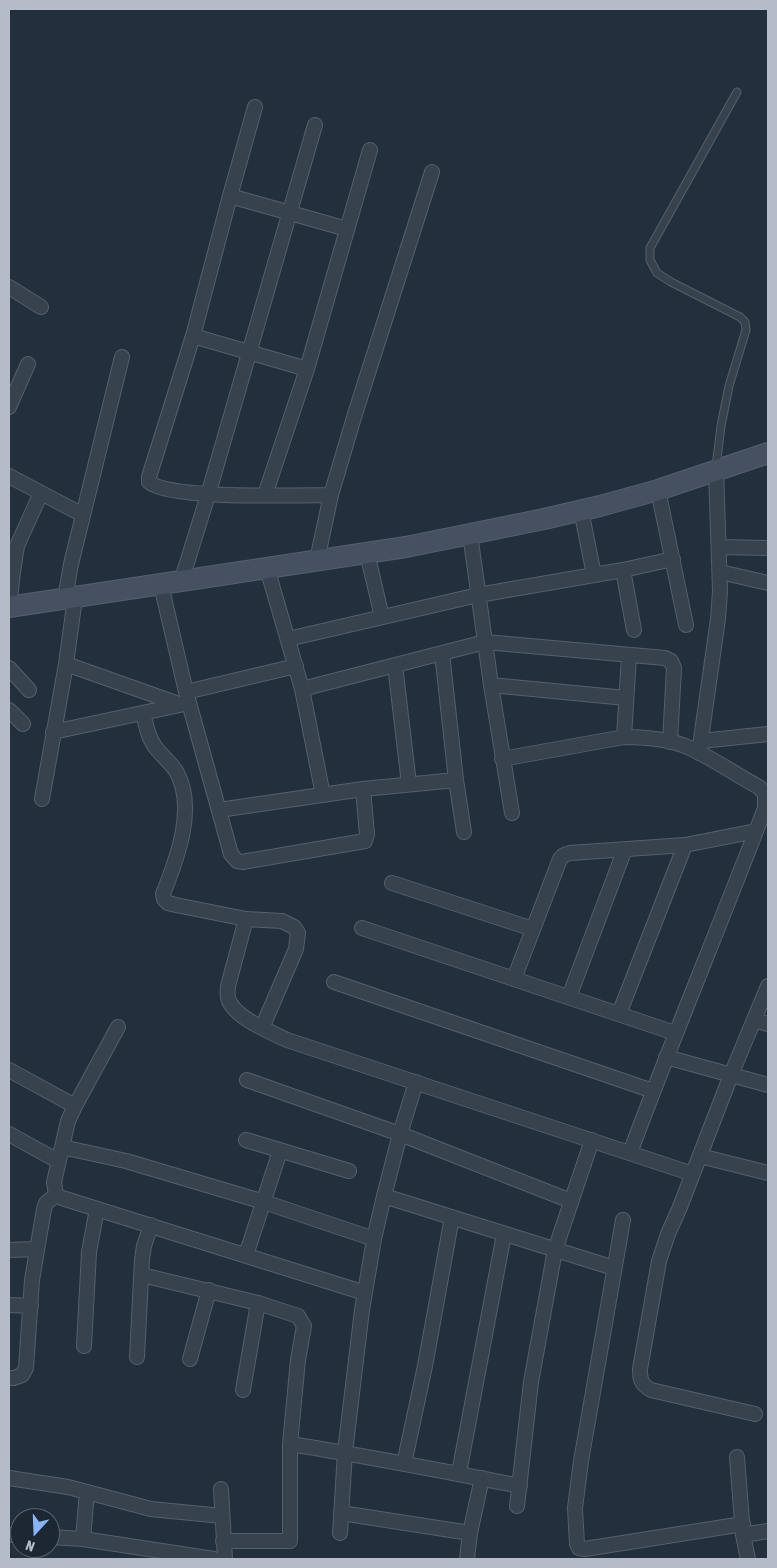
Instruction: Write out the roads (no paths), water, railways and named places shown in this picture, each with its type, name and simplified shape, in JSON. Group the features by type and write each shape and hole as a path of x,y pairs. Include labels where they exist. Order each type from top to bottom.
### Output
{"main road":[{"path":"9,607 406,547 581,510 658,490 768,453"}],"street":[{"path":"256,107 193,336 149,482 157,487 208,495 331,495"},
{"path":"181,582 315,124"},
{"path":"265,495 307,369 370,150"},
{"path":"317,560 331,495 432,172"},
{"path":"230,196 347,229"},
{"path":"9,287 41,307"},
{"path":"193,336 307,369"},
{"path":"42,799 66,664 71,564 122,356"},
{"path":"9,407 28,364"},
{"path":"700,747 718,619 720,572 716,470"},
{"path":"9,476 83,515"},
{"path":"658,490 686,625"},
{"path":"9,607 18,546 41,493"},
{"path":"581,510 594,575"},
{"path":"470,534 502,760 512,812"},
{"path":"719,547 768,548"},
{"path":"366,552 382,617"},
{"path":"288,639 478,594 673,560"},
{"path":"268,568 302,689 322,795"},
{"path":"623,570 634,630"},
{"path":"720,572 768,583"},
{"path":"161,585 185,700 231,854 237,861 242,862 365,841 367,834 363,789"},
{"path":"302,689 485,642 665,658 673,664 670,742"},
{"path":"442,653 456,780 464,832"},
{"path":"624,737 629,656"},
{"path":"66,664 185,700"},
{"path":"395,665 410,784"},
{"path":"53,732 143,712 296,666"},
{"path":"9,668 28,690"},
{"path":"491,685 626,698"},
{"path":"9,710 24,724"},
{"path":"143,712 149,738 175,769 182,783 184,798 184,814 177,855 163,894 164,899 176,906 246,919 282,922 294,928 298,933 296,949 262,1028"},
{"path":"502,760 624,737 670,742 689,748 768,734"},
{"path":"630,1153 675,1033 765,808 765,794 759,788 718,764 700,747"},
{"path":"219,810 363,789 456,780"},
{"path":"514,979 560,859 564,855 685,845 756,832"},
{"path":"619,1014 685,845"},
{"path":"569,997 624,849"},
{"path":"392,883 533,929"},
{"path":"246,919 227,996 231,1005 240,1014 262,1028 286,1040 693,1174"},
{"path":"362,928 675,1033"},
{"path":"334,982 653,1091"},
{"path":"755,1414 651,1390 640,1380 640,1369 659,1261 668,1234 768,986"},
{"path":"754,1020 768,1024"},
{"path":"9,1378 22,1376 26,1368 32,1280 44,1209 55,1189 60,1154 68,1121 118,1027"},
{"path":"666,1057 768,1085"},
{"path":"9,1070 75,1106"},
{"path":"246,1080 400,1134 571,1201"},
{"path":"340,1533 345,1452 365,1293 374,1239 400,1134 416,1082"},
{"path":"9,1134 60,1154 126,1161 264,1202 374,1239"},
{"path":"246,1140 349,1172"},
{"path":"517,1506 531,1382 555,1250 592,1140"},
{"path":"246,1255 280,1151"},
{"path":"700,1156 768,1173"},
{"path":"55,1189 62,1198 365,1293"},
{"path":"384,1196 614,1268"},
{"path":"84,1346 89,1252 97,1208"},
{"path":"404,1464 425,1366 452,1217"},
{"path":"623,1220 581,1461 575,1508 577,1544 580,1548 584,1549 743,1529 768,1532"},
{"path":"137,1356 144,1246 151,1225"},
{"path":"459,1473 504,1234"},
{"path":"9,1250 38,1249"},
{"path":"142,1274 258,1303 298,1316 304,1326 298,1360 290,1444 290,1541 223,1541"},
{"path":"190,1358 209,1290"},
{"path":"243,1390 258,1303"},
{"path":"9,1305 31,1306"},
{"path":"290,1444 345,1452 520,1486"},
{"path":"737,1457 743,1529 748,1559"},
{"path":"9,1478 68,1487 151,1509 222,1516"},
{"path":"467,1559 470,1533 482,1478"},
{"path":"221,1489 225,1559"},
{"path":"84,1539 87,1492"},
{"path":"341,1513 470,1533"},
{"path":"60,1538 84,1539 214,1559"}],"lane":[{"path":"716,470 728,386 746,330 745,322 740,317 657,273 652,266 649,255 650,248 737,92"}]}
